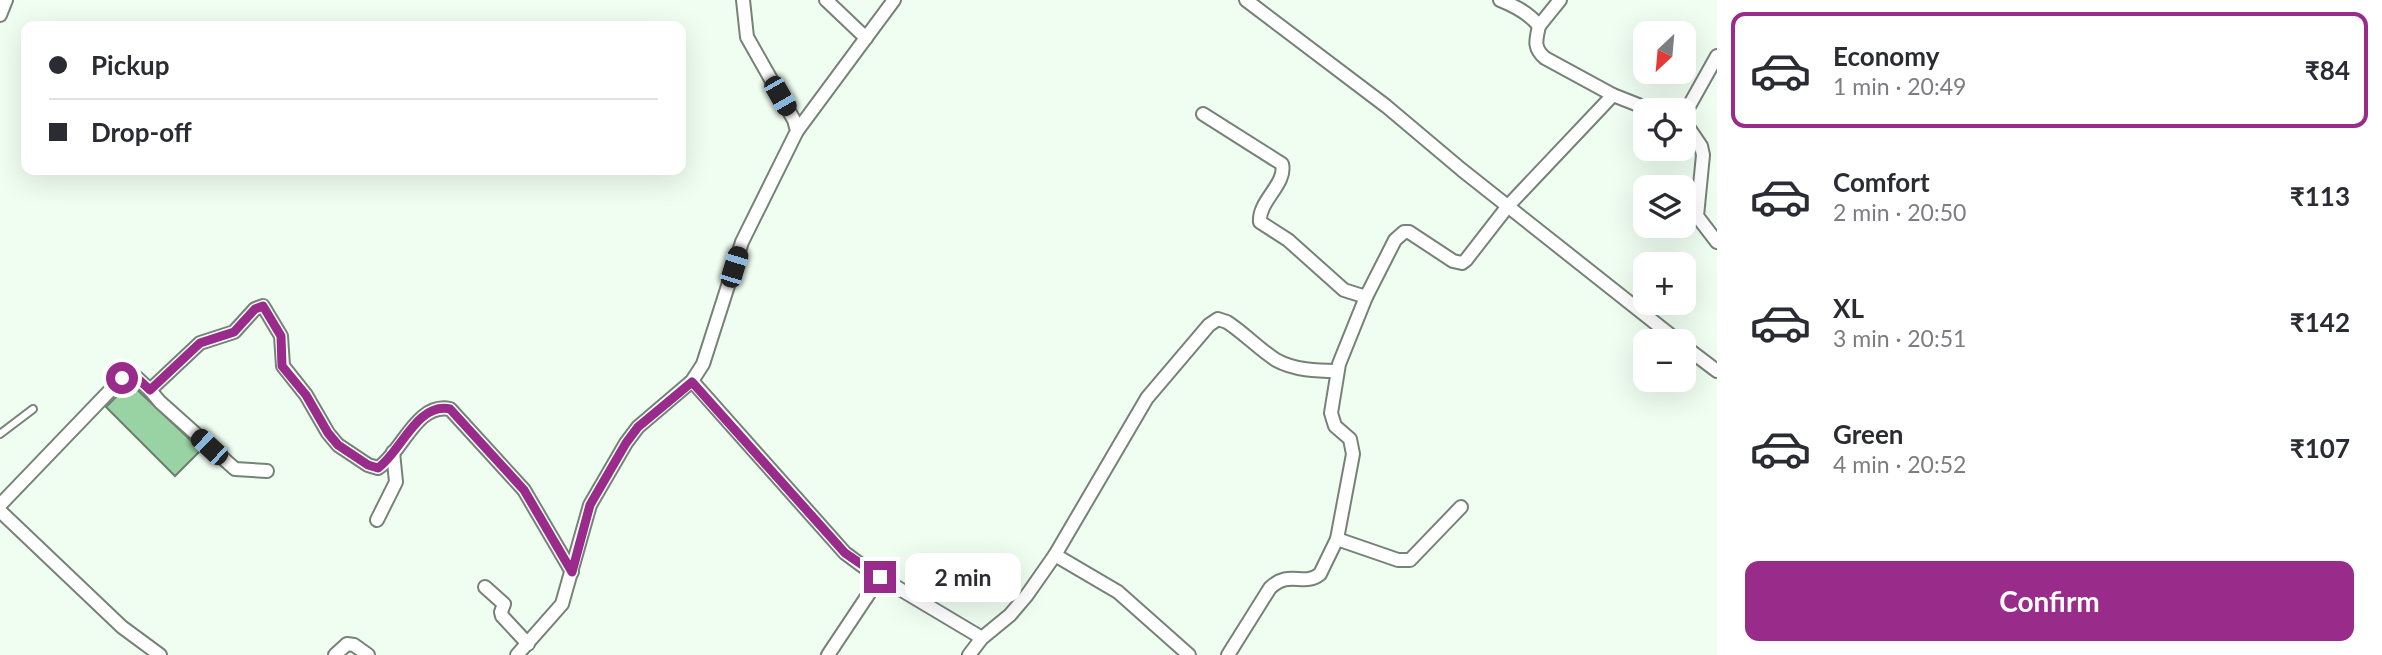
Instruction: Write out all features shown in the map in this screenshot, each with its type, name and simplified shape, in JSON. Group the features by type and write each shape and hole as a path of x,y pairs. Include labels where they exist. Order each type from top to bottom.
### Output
{"street":[{"path":"0,15 6,0"},
{"path":"743,0 747,37 794,120 797,131"},
{"path":"826,0 866,38"},
{"path":"485,587 504,604 502,616 522,652 562,604 590,505 626,443 638,427 692,382 703,364 742,242 797,131 894,0"},
{"path":"1246,0 1387,106 1462,170 1663,329"},
{"path":"1500,0 1529,15 1539,26"},
{"path":"1560,0 1539,26 1535,42 1539,53 1613,95 1633,103"},
{"path":"1694,98 1717,56"},
{"path":"1228,655 1277,580 1315,578 1320,574 1336,539 1353,454 1350,439 1335,426 1331,413 1337,371 1366,297 1400,234 1409,232 1453,261 1462,262 1508,206 1613,95"},
{"path":"1203,114 1282,164 1283,173 1260,213 1260,222 1288,240 1344,290 1366,297"},
{"path":"1696,139 1703,155 1697,216 1717,242"},
{"path":"150,390 200,343 234,332 255,309 263,306 281,336 282,366 306,395 333,440 374,468 383,465 422,418 441,407 450,409 524,490 572,572"},
{"path":"969,655 982,638 1020,604 1055,555 1147,398 1209,325 1218,319 1227,322 1287,365 1337,371"},
{"path":"1696,355 1717,371"},
{"path":"0,505 129,373 235,469 267,471"},
{"path":"692,382 845,553 982,638"},
{"path":"377,520 396,482 394,452"},
{"path":"1336,539 1398,560 1410,559 1461,508"},
{"path":"0,511 122,627 160,655"},
{"path":"1055,555 1118,592 1189,655"},
{"path":"828,655 880,577"},
{"path":"335,655 347,644 354,645 369,655"}],"lane":[{"path":"0,434 33,409"}],"building":[{"path":"130,383 201,450 175,476 106,407"}],"route":[{"path":"122,378 129,373 150,390 200,343 234,332 255,309 263,306 279,329 282,366 306,395 338,445 368,465 378,468 422,418 441,407 450,409 524,490 572,572 590,505 632,433 692,382 845,553 880,577"}]}
